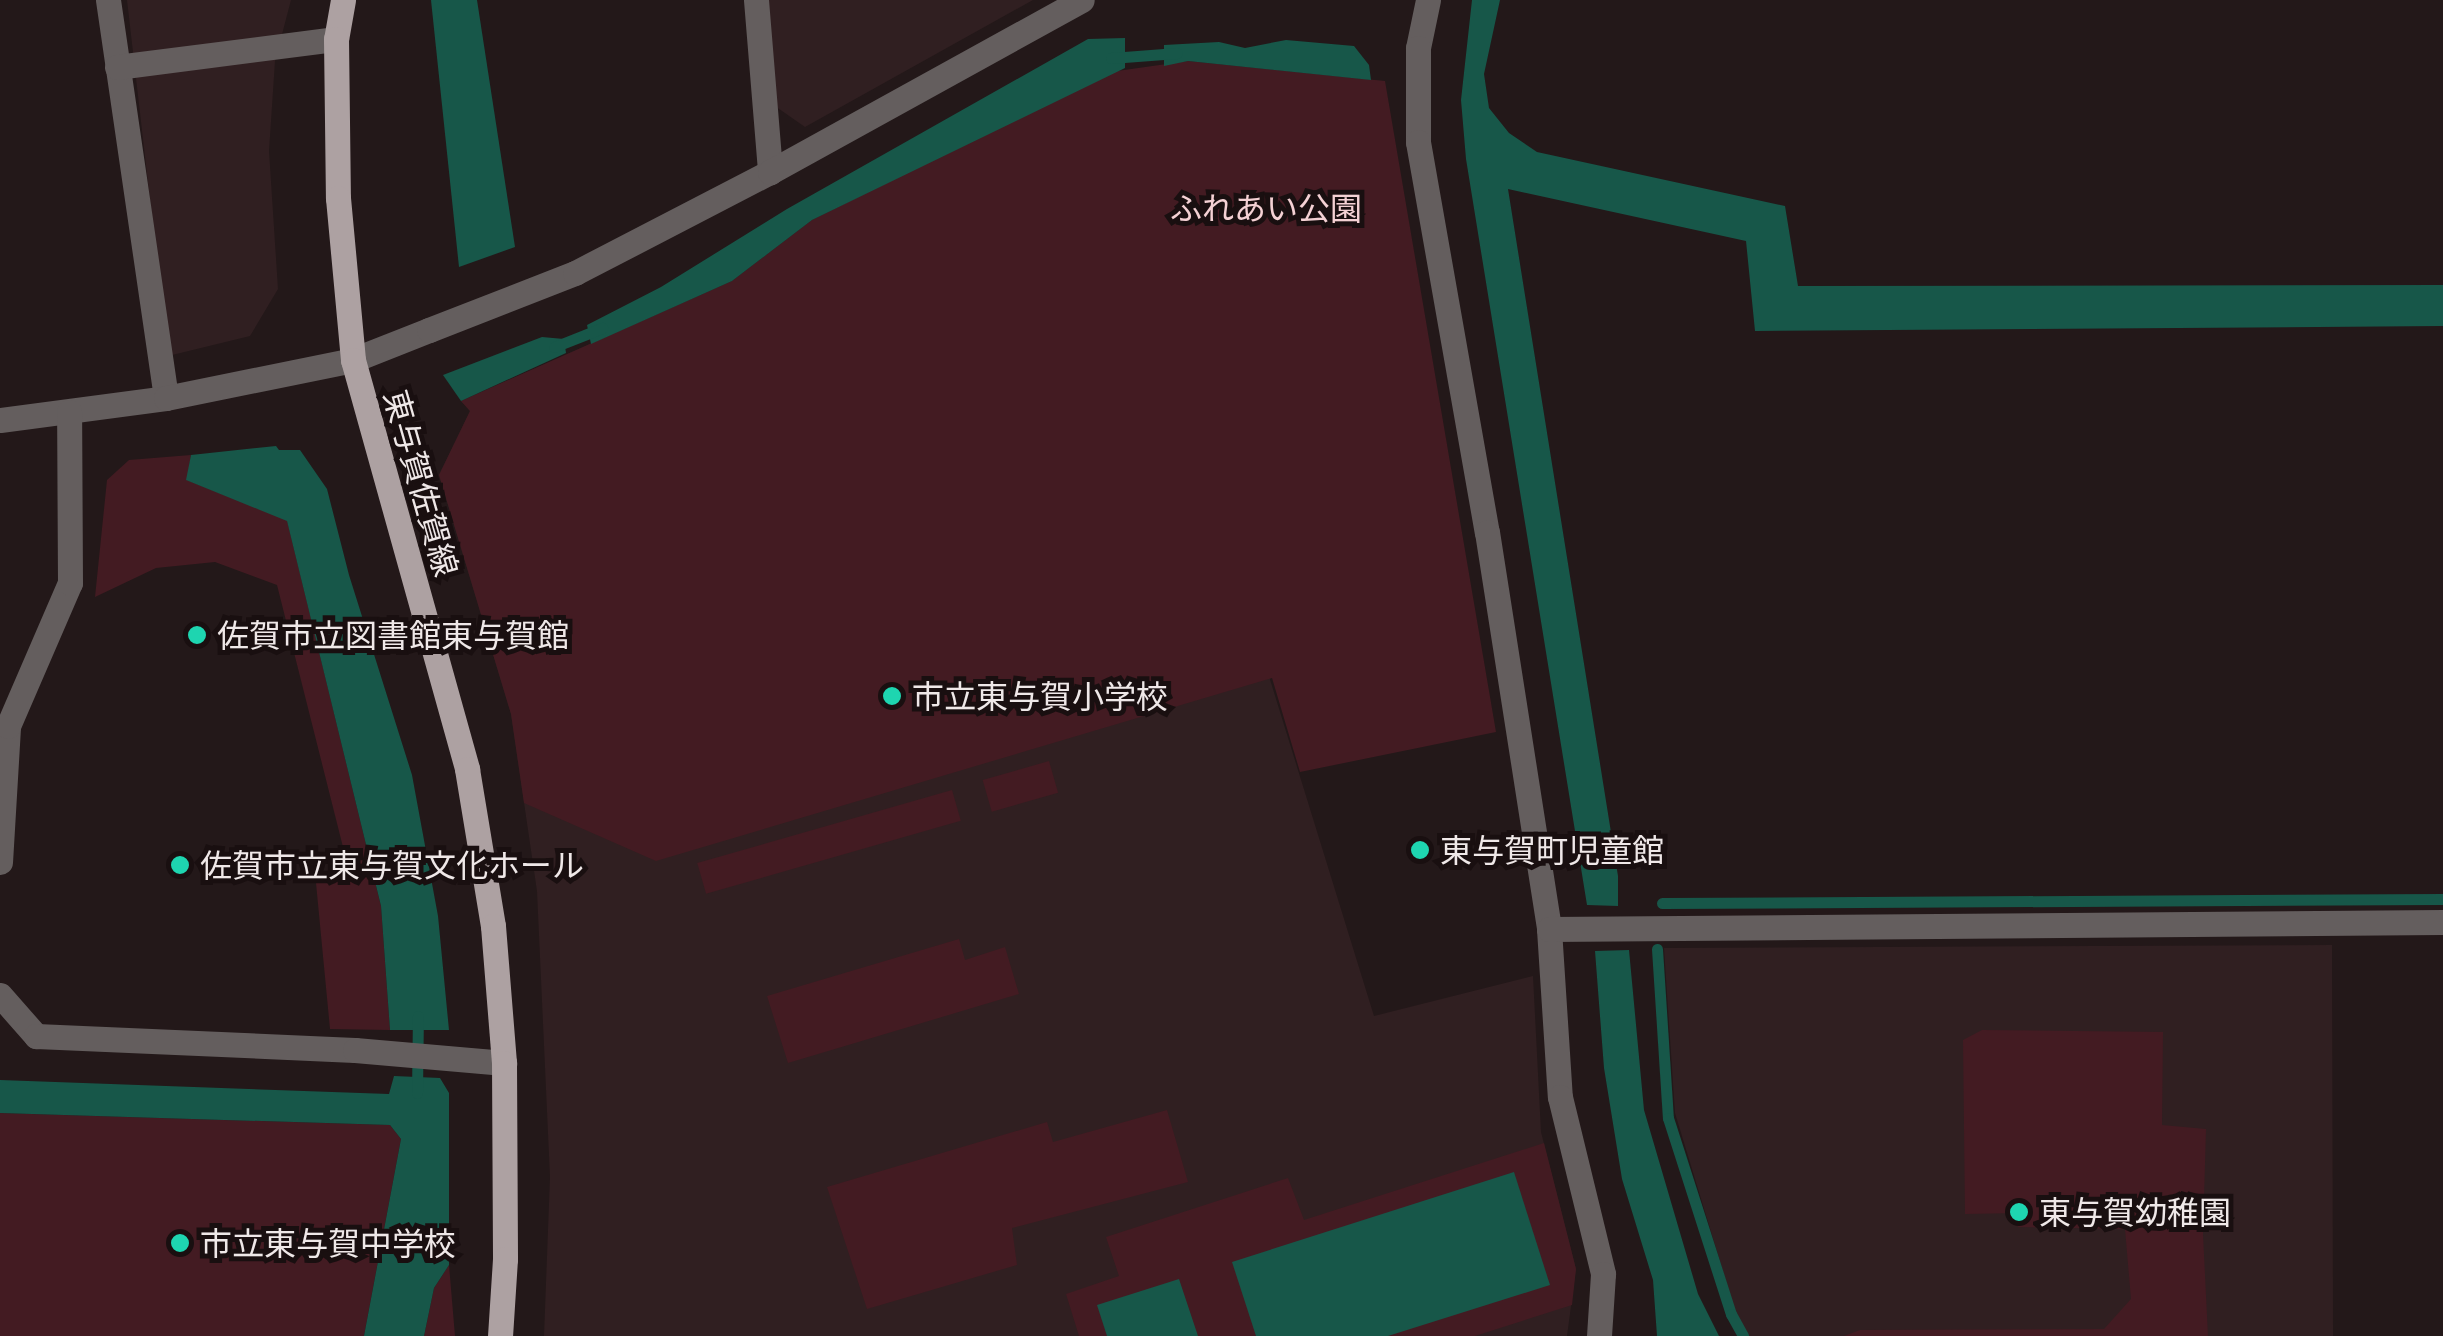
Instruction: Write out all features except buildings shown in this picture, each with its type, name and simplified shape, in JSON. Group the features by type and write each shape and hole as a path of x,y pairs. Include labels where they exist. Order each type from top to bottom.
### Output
{"main road":[{"name":"東与賀佐賀線","path":"343,0 336,38 338,198 352,360 467,769 493,926 504,1063 505,1259 500,1336"}],"street":[{"path":"108,0 166,398"},
{"path":"756,0 770,172"},
{"path":"0,420 166,398 352,360 575,273 770,172 1082,0"},
{"path":"1428,0 1418,48 1418,142 1486,532 1549,929 1560,1097 1602,1274 1599,1336"},
{"path":"117,67 336,38"},
{"path":"0,862 4,726 70,583 69,412"},
{"path":"1549,929 2443,922"},
{"path":"0,995 36,1036 504,1063"}],"shaded area":[{"path":"127,0 291,0 275,61 269,151 278,289 250,336 168,356"},
{"path":"431,0 477,0 515,247 459,267"},
{"path":"765,0 1033,0 805,127 772,104"},
{"path":"1472,0 1500,0 1484,74 1489,108 1509,133 1537,152 1785,206 1798,286 2443,285 2443,326 1755,331 1746,241 1508,189 1618,876 1618,906 1587,905 1466,159 1461,100"},
{"path":"1125,38 1125,68 812,220 732,281 591,344 587,325 661,287 787,209 1088,39"},
{"path":"1286,40 1354,46 1369,65 1371,80 1188,61 1164,66 1164,45 1219,42 1245,48"},
{"name":"市立東与賀小学校","path":"1086,84 1374,1016 1533,976 1541,1132 1576,1269 1567,1336 544,1336 550,1177 537,891 511,714 439,475 470,411 461,401 732,281 812,220"},
{"path":"542,337 564,339 566,353 461,401 443,375"},
{"path":"276,446 279,450 300,450 327,489 349,575 412,775 438,916 449,1030 390,1030 381,906 287,521 186,480 191,455"},
{"name":"東与賀幼稚園","path":"2332,945 2333,1336 1749,1336 1735,1311 1675,1113 1664,948"},
{"path":"1629,950 1644,1110 1698,1294 1719,1336 1657,1336 1653,1280 1622,1179 1604,1068 1595,951"},
{"path":"394,1076 440,1078 449,1093 449,1265 434,1288 424,1336 364,1336 401,1139 390,1125 0,1113 0,1080 389,1094"},
{"path":"1514,1172 1550,1285 1388,1336 1256,1336 1232,1262"},
{"path":"1179,1279 1198,1336 1107,1336 1097,1305"}],"green space":[{"name":"ふれあい公園","path":"1188,61 1385,81 1496,732 1300,772 1272,678 656,861 524,803 511,714 439,475 470,411 461,401 732,281 812,220 1110,72"},
{"path":"191,455 187,480 287,520 381,906 390,1030 330,1029 316,883 345,855 277,585 215,562 156,568 95,597 107,480 129,460"},
{"path":"1049,761 1058,793 992,812 983,780"},
{"path":"952,790 961,821 706,894 697,863"},
{"path":"959,939 965,960 1005,947 1019,994 788,1063 767,996"},
{"path":"1982,1030 2163,1032 2162,1125 2206,1129 2203,1234 2208,1336 1844,1336 1860,1330 2104,1329 2131,1299 2125,1229 2018,1227 2020,1213 1965,1214 1963,1040"},
{"path":"1167,1110 1188,1182 1012,1228 1017,1265 867,1309 827,1187 1047,1122 1053,1142"},
{"name":"市立東与賀中学校","path":"0,1113 390,1125 401,1139 364,1336 0,1336"},
{"path":"1544,1143 1576,1269 1572,1305 1475,1336 1079,1336 1066,1294 1119,1276 1106,1237 1288,1178 1304,1220"},
{"path":"449,1265 455,1336 424,1336 434,1288"}],"waterway":[{"path":"1111,58 1177,53"},
{"path":"554,347 602,328"},
{"path":"1662,903 2443,899"},
{"path":"1657,949 1668,1118 1731,1314 1743,1336"},
{"path":"417,1093 418,1016"}],"place":[{"name":"佐賀市立図書館東与賀館","path":"197,635"},
{"name":"市立東与賀小学校","path":"892,696"},
{"name":"東与賀町児童館","path":"1420,850"},
{"name":"佐賀市立東与賀文化ホール","path":"180,865"},
{"name":"東与賀幼稚園","path":"2019,1212"},
{"name":"市立東与賀中学校","path":"180,1243"}]}
